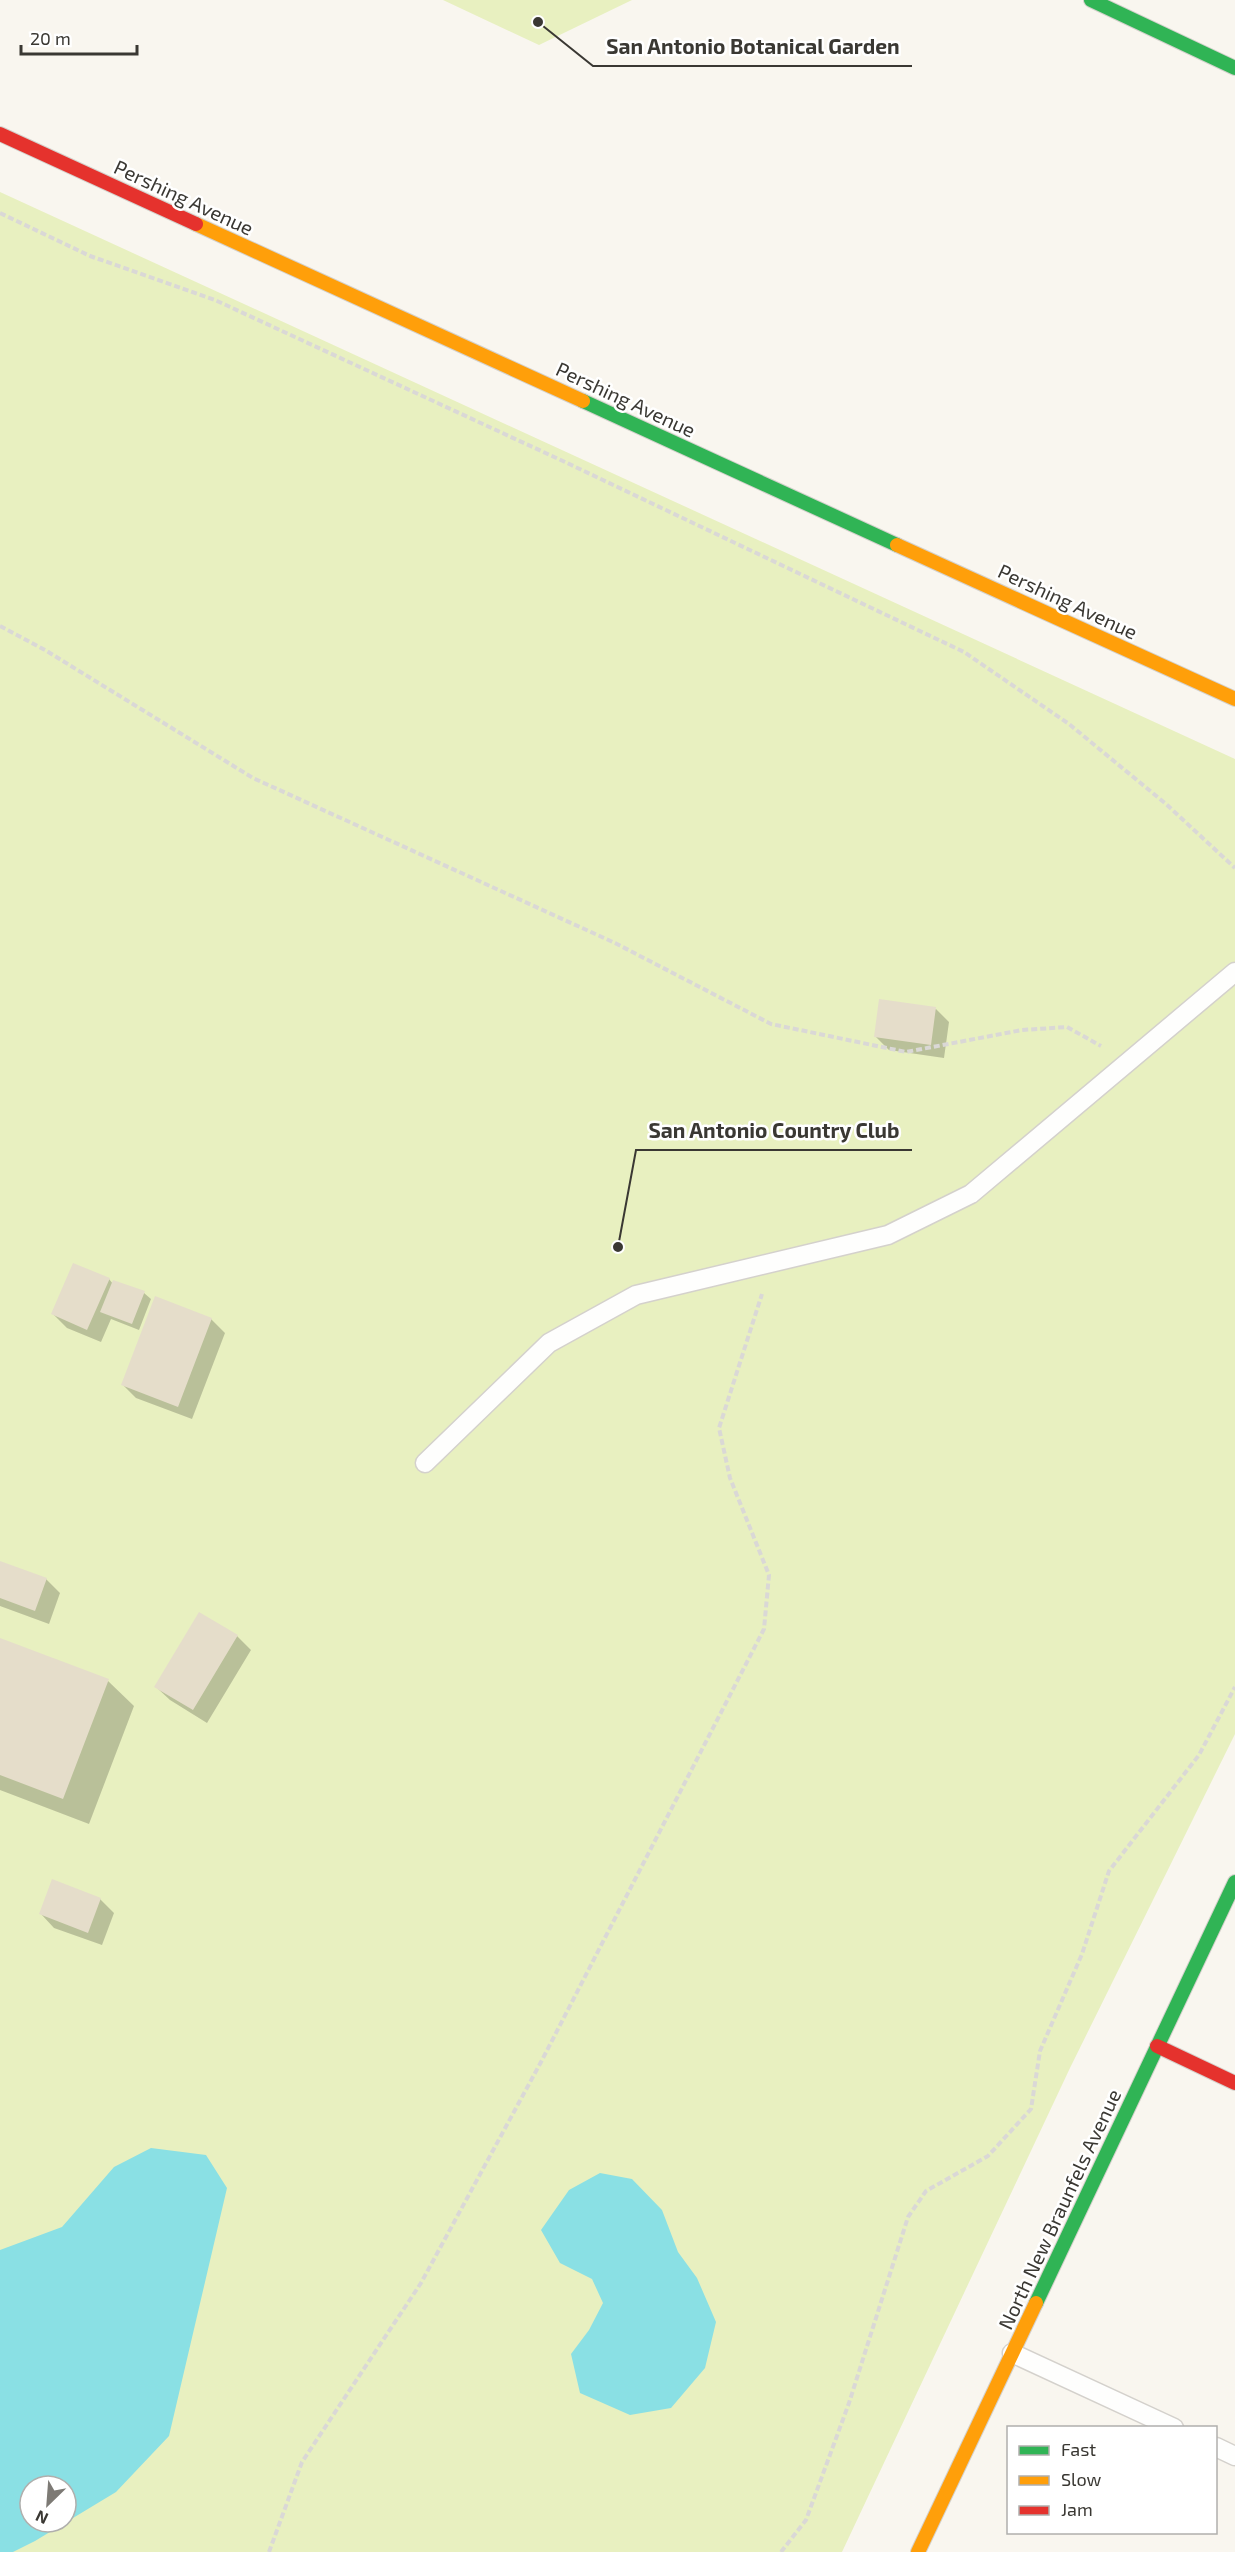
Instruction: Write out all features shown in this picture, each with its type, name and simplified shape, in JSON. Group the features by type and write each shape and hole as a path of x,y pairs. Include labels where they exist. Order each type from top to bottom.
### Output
{"street":[{"path":"1091,0 1235,68"},
{"name":"Pershing Avenue","path":"0,134 1235,699"},
{"name":"North New Braunfels Avenue","path":"918,2552 1235,1882"},
{"path":"1157,2046 1235,2083"}],"lane":[{"path":"425,1463 549,1343 636,1295 888,1235 971,1194 1235,972"},
{"path":"1012,2353 1172,2426"},
{"path":"1217,2447 1235,2456"}],"path":[{"path":"0,213 90,256 215,300 565,462 964,652 1069,724 1166,804 1235,868"},
{"path":"0,626 45,650 253,778 615,943 771,1024 906,1052 1022,1030 1067,1027 1128,1061"},
{"path":"269,2552 302,2462 421,2283 541,2062 764,1629 769,1575 730,1478 718,1428 773,1261"},
{"path":"781,2552 806,2520 849,2403 909,2217 926,2191 988,2156 1031,2109 1040,2051 1082,1954 1109,1871 1199,1755 1235,1687"}],"green space":[{"path":"443,0 632,0 539,45"},
{"path":"0,192 1235,759 1235,1734 1070,2068 842,2552 0,2552"}],"water":[{"path":"151,2148 206,2155 227,2188 169,2436 116,2492 78,2515 78,2474 18,2474 18,2534 47,2534 13,2552 0,2552 0,2250 62,2227 114,2167"},
{"path":"600,2173 632,2179 662,2210 678,2252 697,2278 716,2322 705,2368 671,2408 630,2415 580,2393 571,2354 589,2330 603,2303 592,2279 560,2263 541,2230 569,2190"}],"building":[{"path":"879,999 936,1007 931,1045 874,1037"},
{"path":"73,1263 110,1278 87,1330 51,1314"},
{"path":"113,1280 145,1291 132,1324 100,1312"},
{"path":"155,1296 212,1318 178,1407 121,1385"},
{"path":"0,1561 47,1578 35,1611 0,1598"},
{"path":"199,1612 238,1635 193,1710 154,1687"},
{"path":"0,1638 109,1679 63,1799 0,1775"},
{"path":"52,1879 101,1898 88,1933 39,1914"}],"traffic: fast":[{"path":"1091,0 1235,68"},
{"path":"583,401 897,545"},
{"path":"1036,2303 1235,1882"}],"traffic: slow":[{"path":"196,224 583,401"},
{"path":"897,545 1235,699"},
{"path":"918,2552 1036,2303"}],"traffic: jam":[{"path":"0,134 196,224"},
{"path":"1157,2046 1235,2083"}],"place":[{"name":"San Antonio Botanical Garden","path":"538,22"},
{"name":"San Antonio Country Club","path":"618,1247"}]}
